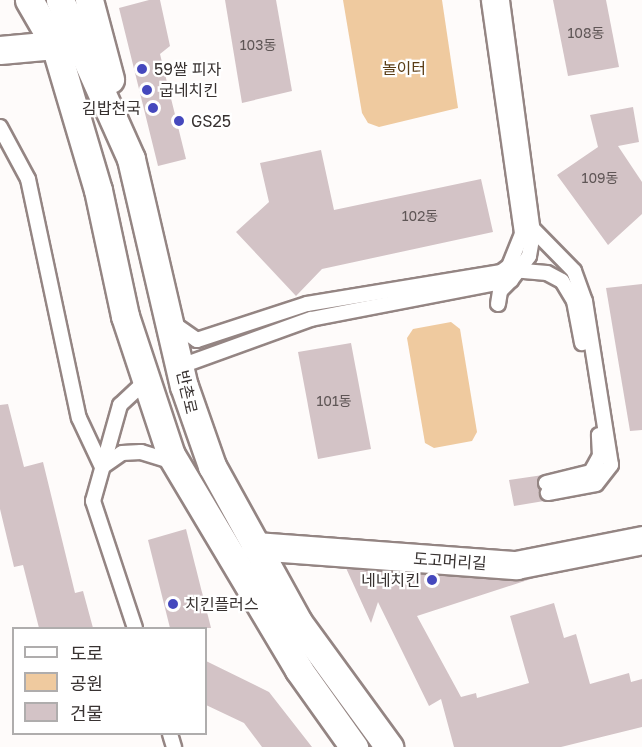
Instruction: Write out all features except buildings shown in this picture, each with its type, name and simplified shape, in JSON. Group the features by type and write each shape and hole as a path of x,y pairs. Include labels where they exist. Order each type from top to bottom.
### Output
{"street":[{"path":"29,0 55,45 146,381 174,462 293,660 354,747"},
{"path":"89,0 131,159"},
{"name":"반촌로","path":"60,1 131,159 168,303 181,366 208,457 298,622 389,747"},
{"path":"0,50 55,45"},
{"path":"146,381 181,366"},
{"name":"도고머리길","path":"255,546 516,565 642,540"}],"lane":[{"path":"489,0 518,207 520,242 509,266 511,273"},
{"path":"498,304 500,291 511,273 529,256 533,233 502,0"},
{"path":"0,127 28,179 78,418 102,467"},
{"path":"168,303 180,332 197,340 307,304 511,273 547,273 570,290 600,439 598,462 591,472 547,488 596,484 611,465 585,301 574,272 533,233 518,207"},
{"path":"181,366 311,319 511,273"},
{"path":"135,627 93,501 120,405 146,381"},
{"path":"102,467 122,453 141,452 174,462"}],"green space":[{"name":"놀이터","path":"343,0 442,0 458,108 379,127 368,123 362,113"},
{"path":"451,322 460,329 477,432 472,441 434,448 425,443 407,338 413,329"}],"place":[{"name":"59쌀 피자","path":"142,69"},
{"name":"굽네치킨","path":"147,90"},
{"name":"김밥천국","path":"153,108"},
{"name":"GS25","path":"179,121"},
{"name":"네네치킨","path":"432,580"},
{"name":"치킨플러스","path":"173,604"}]}
